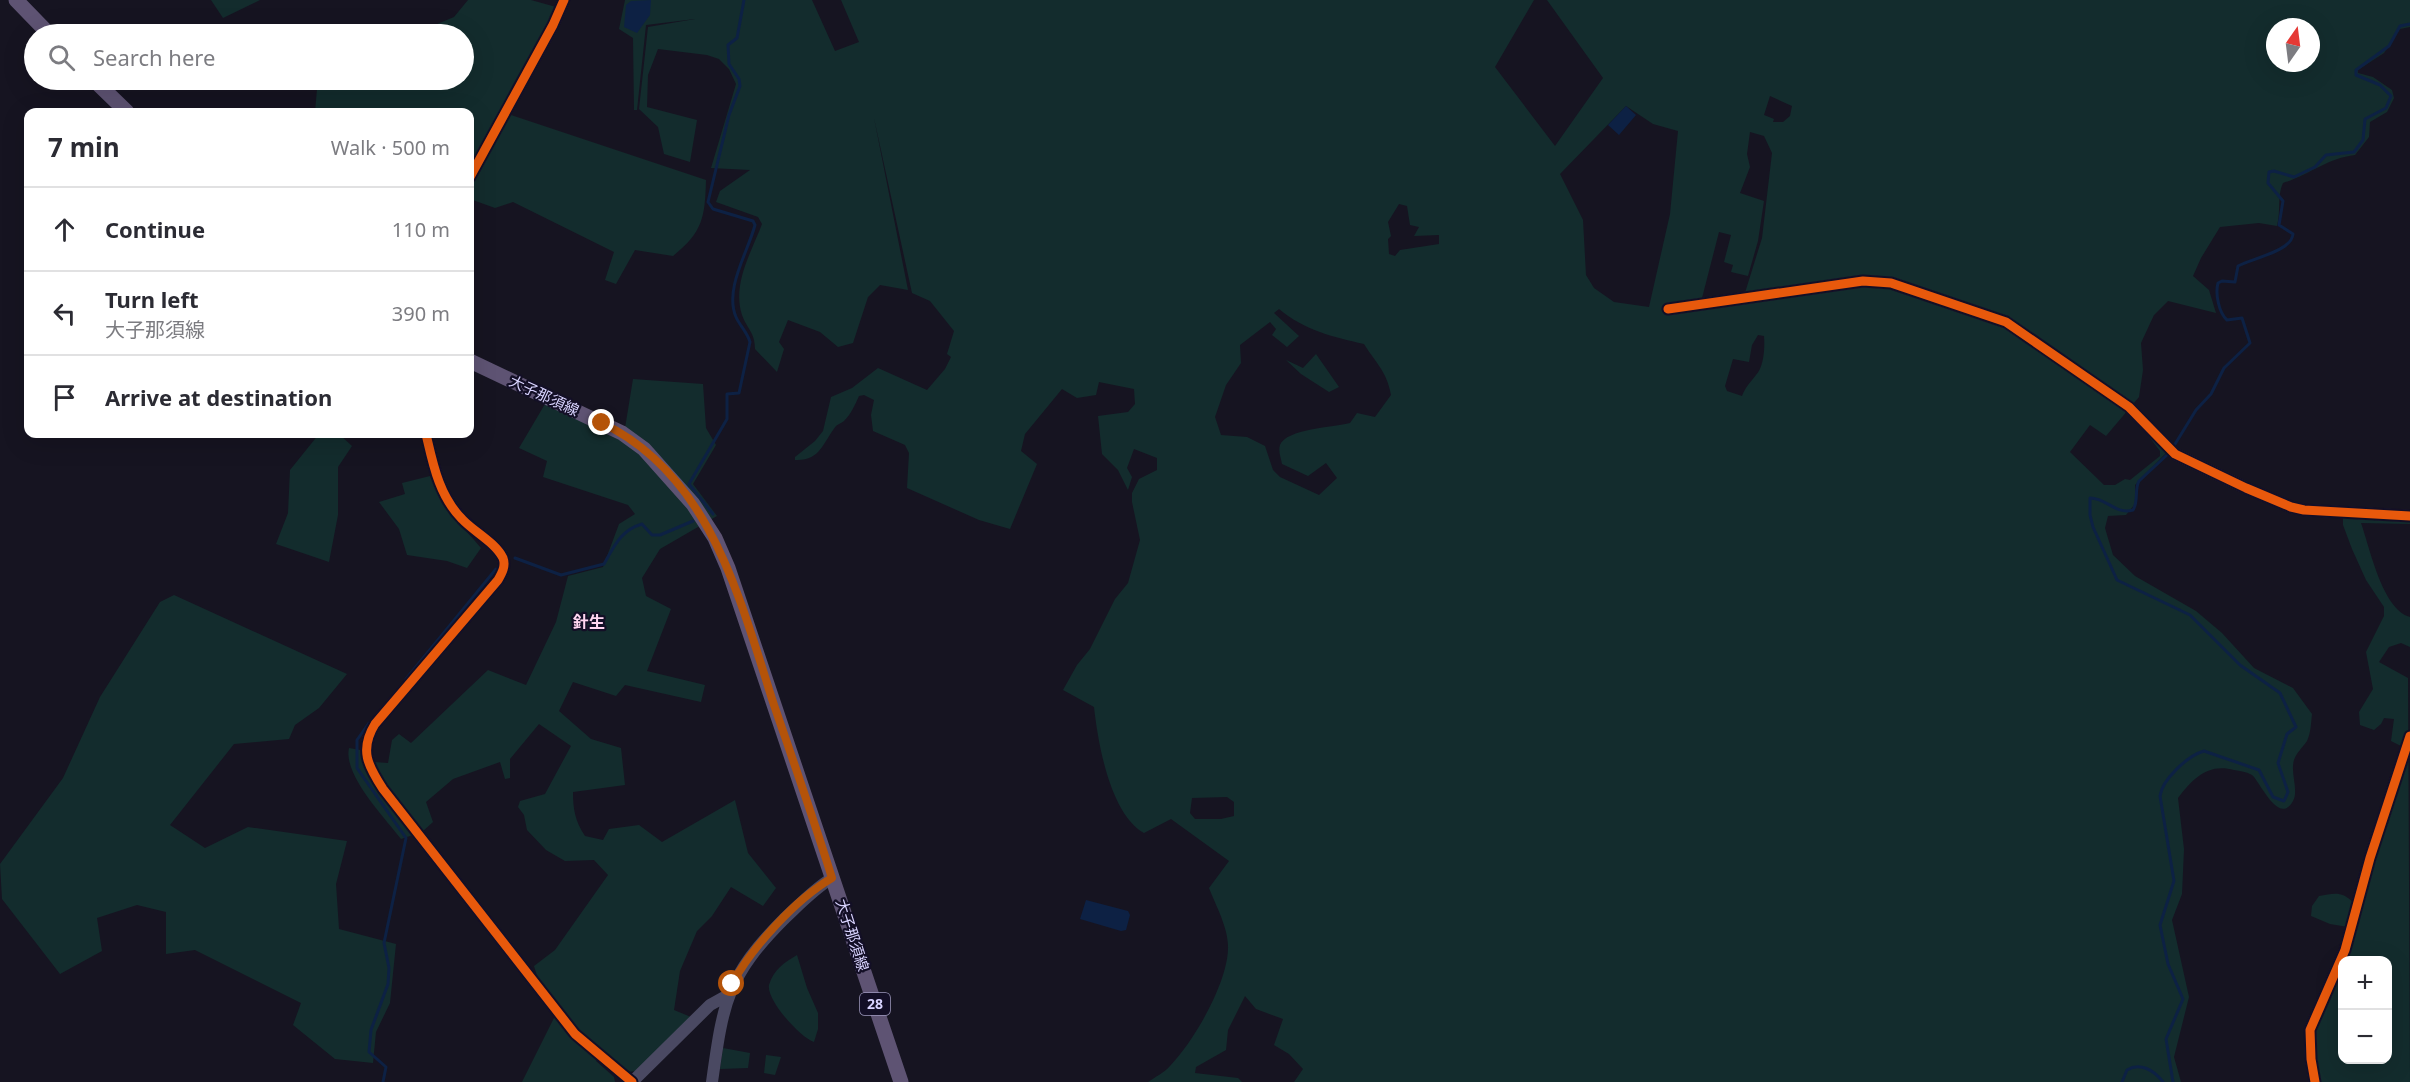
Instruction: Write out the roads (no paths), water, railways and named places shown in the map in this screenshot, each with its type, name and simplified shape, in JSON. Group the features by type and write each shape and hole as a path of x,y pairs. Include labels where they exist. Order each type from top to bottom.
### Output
{"main road":[{"path":"16,0 39,24"},
{"path":"104,90 123,108"},
{"name":"大子那須線","path":"474,363 622,433 644,449 693,504 715,538 728,568 901,1082"}],"street":[{"path":"474,170 553,25 564,0"},
{"path":"1668,309 1863,280 1891,283 2006,322 2129,407 2175,454 2246,488 2291,507 2304,510 2410,516"},
{"path":"427,438 437,479 448,501 462,519 497,550 503,559 504,569 498,580 375,724 367,736 366,760 383,789 575,1034 632,1082 710,1005 728,995"},
{"path":"2315,1082 2310,1030 2345,950 2367,868 2410,736"},
{"path":"712,1082 720,1024 728,995 747,959 815,889 832,878"}],"water":[{"path":"651,0 650,15 637,33 624,27 626,5 631,1"},
{"path":"1626,106 1636,115 1619,135 1608,125"},
{"path":"1086,900 1128,911 1130,915 1126,930 1121,931 1080,919"}],"waterway":[{"path":"713,514 689,484 727,419 727,394 739,393 750,342 736,317 733,295 738,271 755,225 753,221 713,209 708,202 729,115 740,86 739,79 729,64 728,45 737,38 744,0"},
{"path":"2172,449 2196,410 2211,394 2224,368 2250,343 2242,318 2227,320 2222,313 2217,298 2218,283 2235,282 2238,266 2271,253 2291,240 2293,234 2279,225 2283,201 2268,183 2269,172 2274,171 2294,177 2315,167 2326,155 2354,152 2363,140 2365,119 2386,108 2391,96 2380,85 2356,75 2356,70 2389,46 2400,26 2410,24"},
{"path":"2168,454 2139,481 2133,510 2121,510 2090,498 2093,527 2117,580 2190,615 2240,665 2280,693 2296,727 2287,734 2278,763 2288,792 2284,801 2273,797 2259,770 2204,751 2176,769 2162,790 2160,796 2174,881 2160,925 2168,964 2183,999 2166,1039 2173,1082"},
{"path":"515,558 561,575 604,564 623,535 642,524 652,535 660,535 693,521"},
{"path":"406,679 496,569"},
{"path":"369,723 357,740 357,768 406,838 384,943 389,968 388,984 371,1030 369,1052 386,1067 383,1082"},
{"path":"2122,1082 2127,1070 2137,1067 2146,1068 2163,1082"}],"district":[{"name":"針生","path":"589,622"}]}
